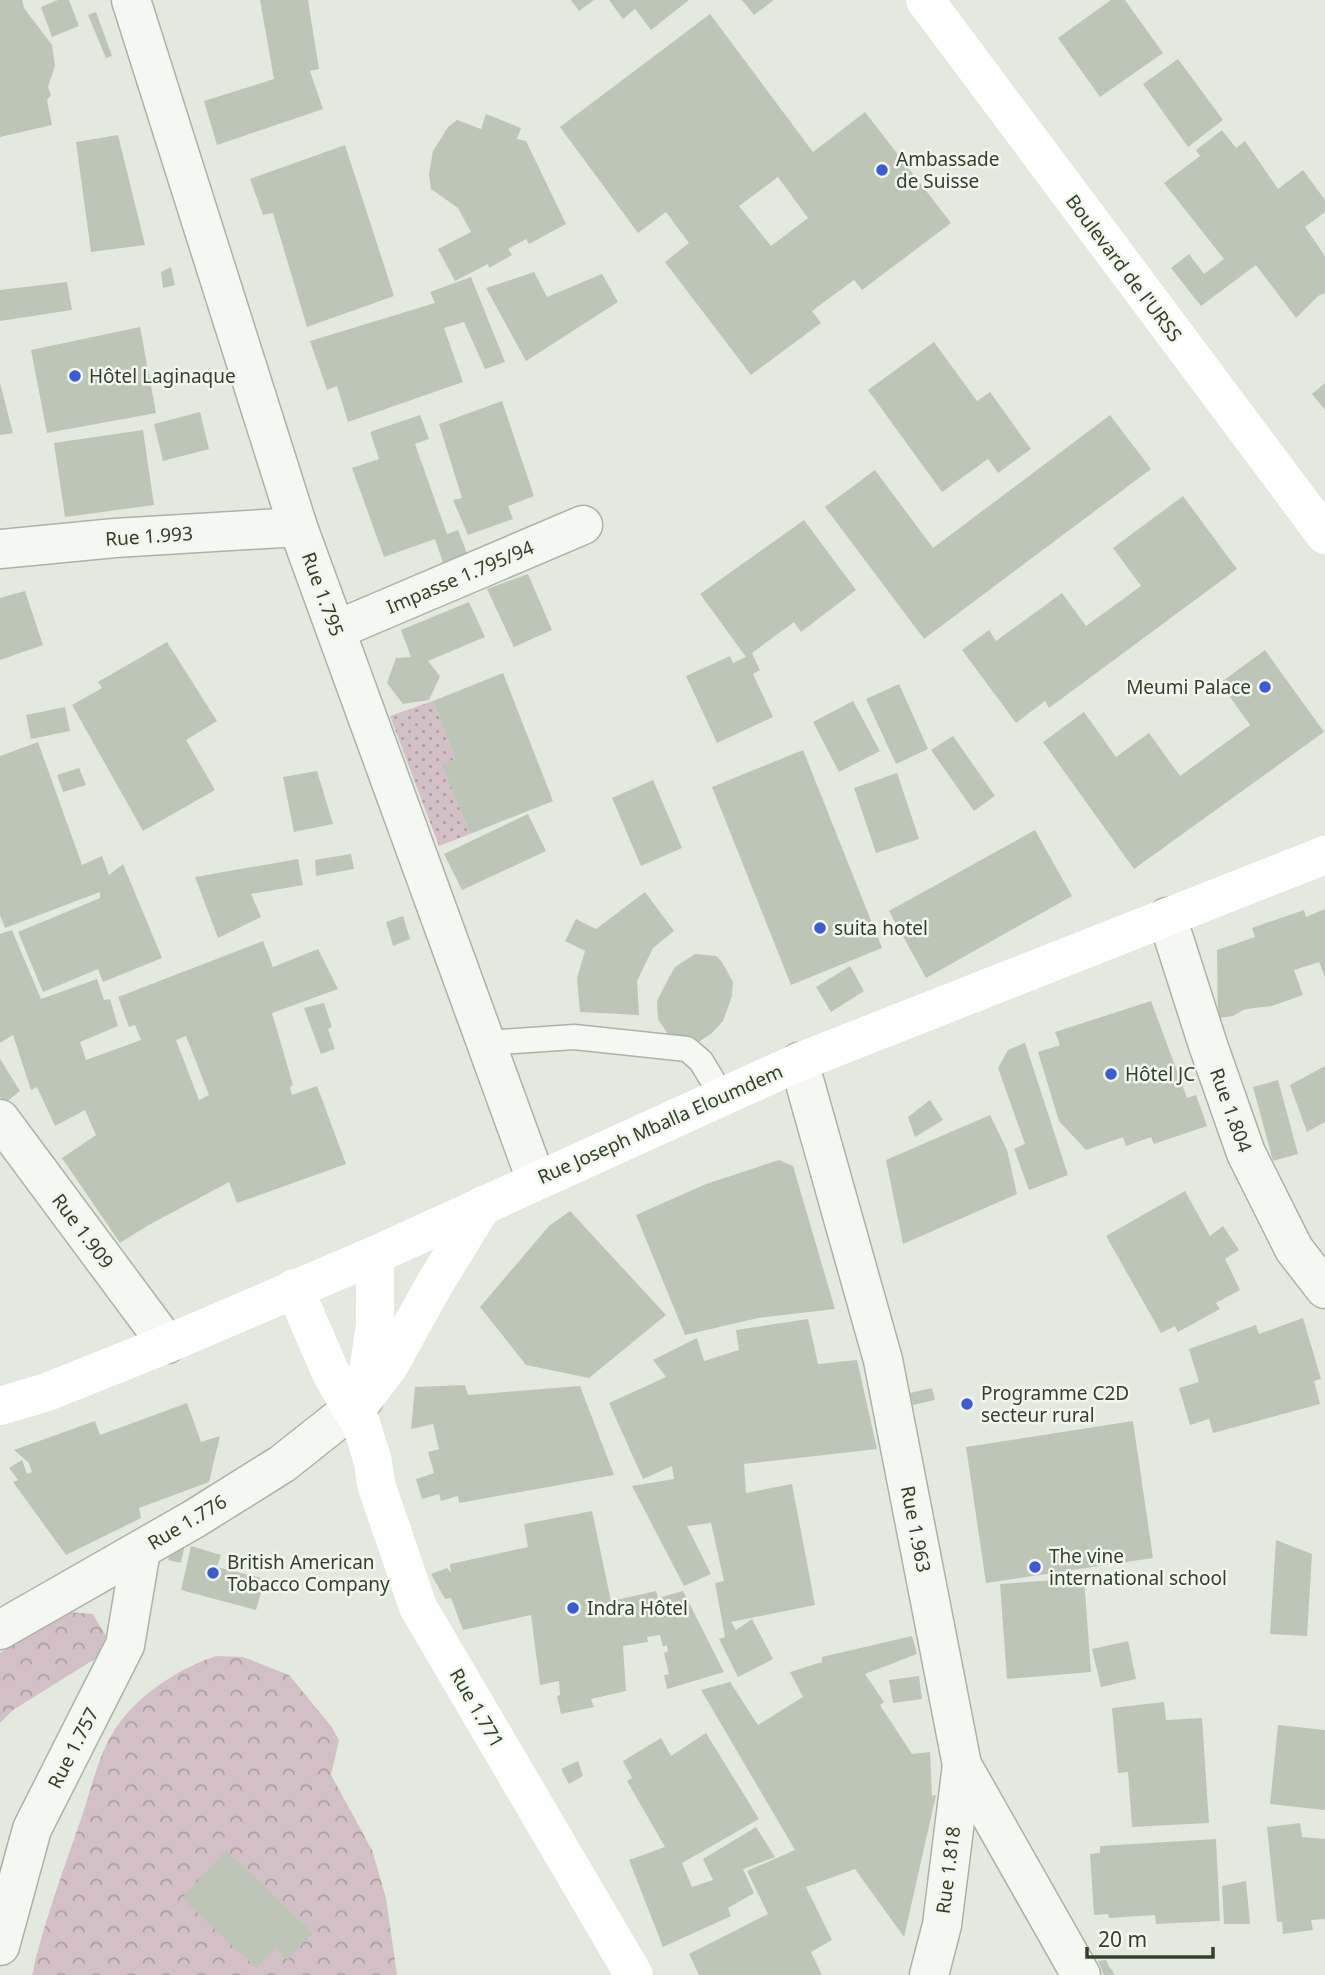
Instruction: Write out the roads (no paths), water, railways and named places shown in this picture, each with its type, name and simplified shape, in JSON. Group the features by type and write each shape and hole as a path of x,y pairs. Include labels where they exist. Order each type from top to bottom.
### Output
{"main road":[{"name":"Boulevard de l'URSS","path":"925,0 1325,535"},
{"name":"Rue Joseph Mballa Eloumdem","path":"0,1406 47,1392 167,1344 375,1255 799,1062 1325,855"},
{"path":"359,1411 389,1366 483,1205"},
{"name":"Rue 1.771","path":"359,1411 375,1325 375,1255"},
{"name":"Rue 1.771","path":"295,1288 330,1371 359,1411 376,1484 418,1607 634,1975"}],"street":[{"name":"Rue 1.795","path":"131,0 298,527 536,1180"},
{"name":"Impasse 1.795/94","path":"336,630 583,525"},
{"name":"Rue 1.993","path":"0,548 298,527"},
{"name":"Rue 1.804","path":"1167,917 1246,1153 1294,1249 1325,1289"},
{"name":"Rue 1.963","path":"799,1062 883,1360 962,1765 1081,1975"},
{"name":"Rue 1.909","path":"0,1119 167,1344"},
{"name":"Rue 1.776","path":"0,1630 141,1550 282,1464 359,1411"},
{"name":"Rue 1.757","path":"0,1946 32,1829 125,1645 141,1550"},
{"name":"Rue 1.818","path":"929,1975 942,1924 962,1765"}],"lane":[{"path":"486,1044 574,1037 687,1049 701,1061 722,1096"}],"place":[{"name":"Ambassade de Suisse","path":"882,170"},
{"name":"Hôtel Laginaque","path":"75,376"},
{"name":"Meumi Palace","path":"1265,687"},
{"name":"suita hotel","path":"820,928"},
{"name":"Hôtel JC","path":"1111,1074"},
{"name":"Programme C2D secteur rural","path":"967,1404"},
{"name":"The vine international school","path":"1035,1567"},
{"name":"British American Tobacco Company","path":"213,1573"},
{"name":"Indra Hôtel","path":"573,1608"}]}
